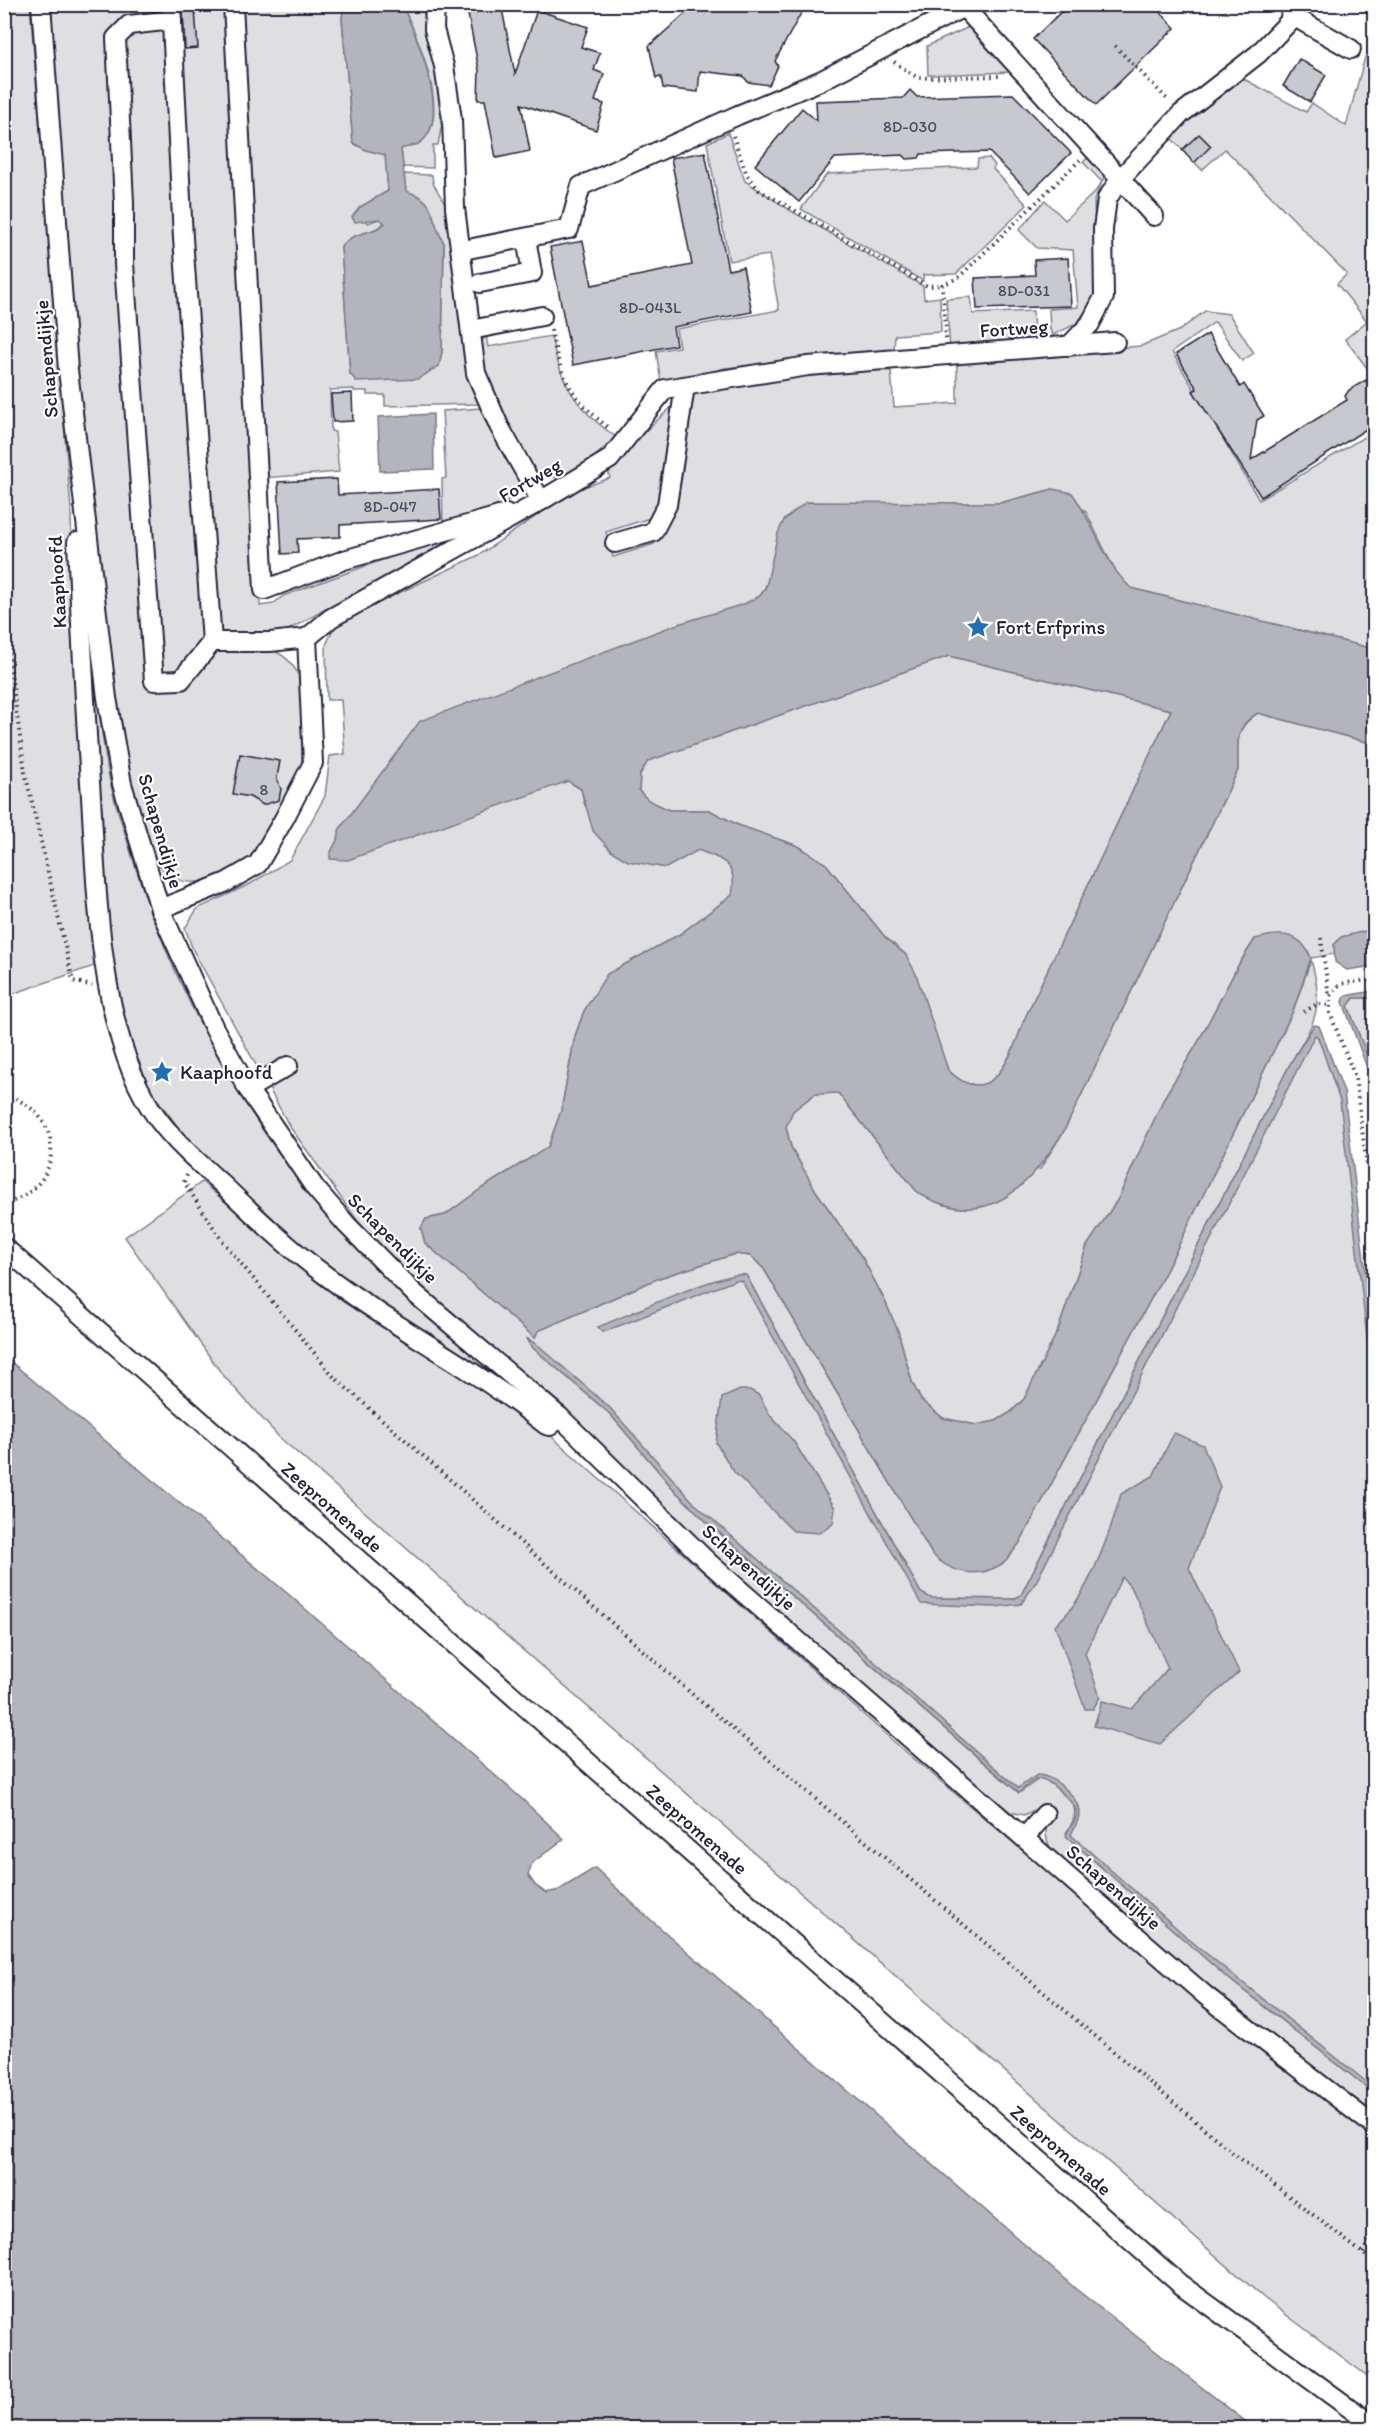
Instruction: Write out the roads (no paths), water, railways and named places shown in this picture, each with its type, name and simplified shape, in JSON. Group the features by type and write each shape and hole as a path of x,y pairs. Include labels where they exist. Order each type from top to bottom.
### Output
{"street":[{"name":"Schapendijkje","path":"41,4 68,370 106,698 122,784 160,909 204,1007 248,1089 285,1148 347,1226 413,1293 560,1417 708,1562 1206,1996 1374,2126"},
{"path":"233,4 264,590 344,560 491,517 522,512"},
{"path":"435,4 434,29 444,66 452,119 456,208 463,250 476,373 486,399 541,501"},
{"path":"463,250 570,229 581,186 820,81 963,6 1155,216"},
{"path":"1069,346 1090,324 1104,297 1102,229 1107,199 1120,179 1181,114 1258,54 1289,22 1292,10 1351,49"},
{"path":"171,12 183,238 212,642 181,680 154,681 124,264 124,193 116,38 129,25 171,12"},
{"path":"480,282 532,273 526,238"},
{"path":"471,330 542,316"},
{"name":"Fortweg","path":"307,638 331,618 522,512 610,459 665,389 808,366 1114,342"},
{"path":"615,543 653,532 667,505 684,386"},
{"name":"Kaaphoofd","path":"78,455 74,471 96,879 110,991 123,1054 157,1118 193,1157 268,1228 323,1274 369,1307 498,1390 546,1425 550,1426 560,1417"},
{"path":"160,909 227,882 258,864 313,763 307,638 270,642 212,642"},
{"path":"248,1089 288,1066"},
{"name":"Zeepromenade","path":"4,1246 1180,2284 1374,2426"},
{"path":"1024,1838 1045,1814"}],"place":[{"name":"Fort Erfprins","path":"978,627"},
{"name":"Kaaphoofd","path":"162,1072"}]}
